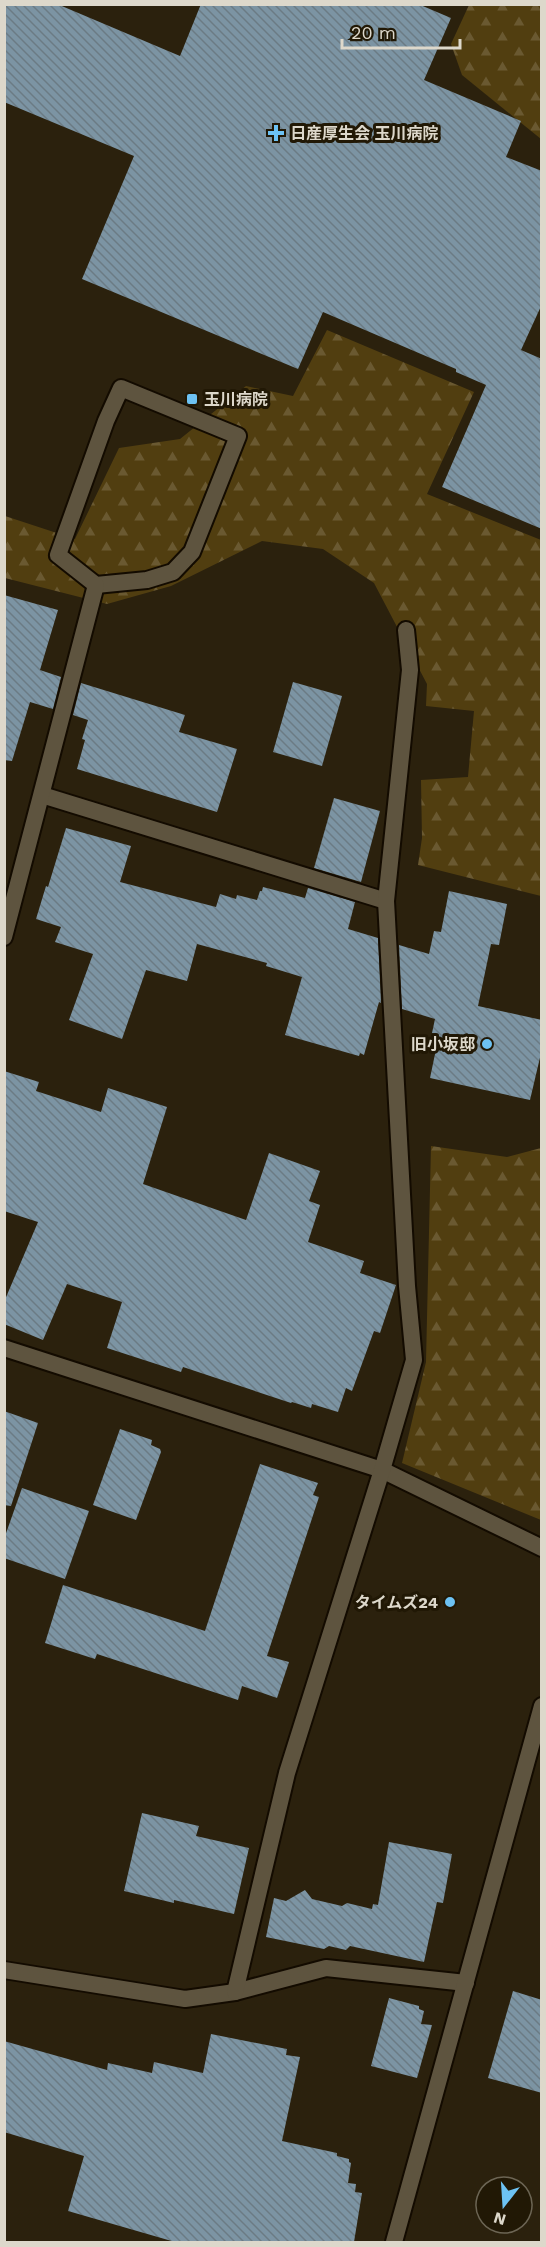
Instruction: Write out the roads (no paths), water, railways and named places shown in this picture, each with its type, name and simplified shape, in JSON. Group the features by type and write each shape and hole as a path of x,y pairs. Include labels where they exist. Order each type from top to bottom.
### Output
{"street":[{"path":"121,388 238,436 192,552 172,572 147,580 96,585 58,555 106,421 121,388"},
{"path":"4,937 96,585"},
{"path":"236,1992 287,1773 414,1360 407,1286 386,901 410,670 406,630"},
{"path":"42,795 386,901"},
{"path":"4,1348 382,1470 542,1548"},
{"path":"394,2242 512,1807 542,1706"},
{"path":"4,1970 185,1999 236,1992 326,1968 466,1983"}],"place":[{"name":"日産厚生会 玉川病院","path":"276,133"},
{"name":"玉川病院","path":"192,399"},
{"name":"旧小坂邸","path":"487,1044"},
{"name":"タイムズ24","path":"450,1602"}]}
